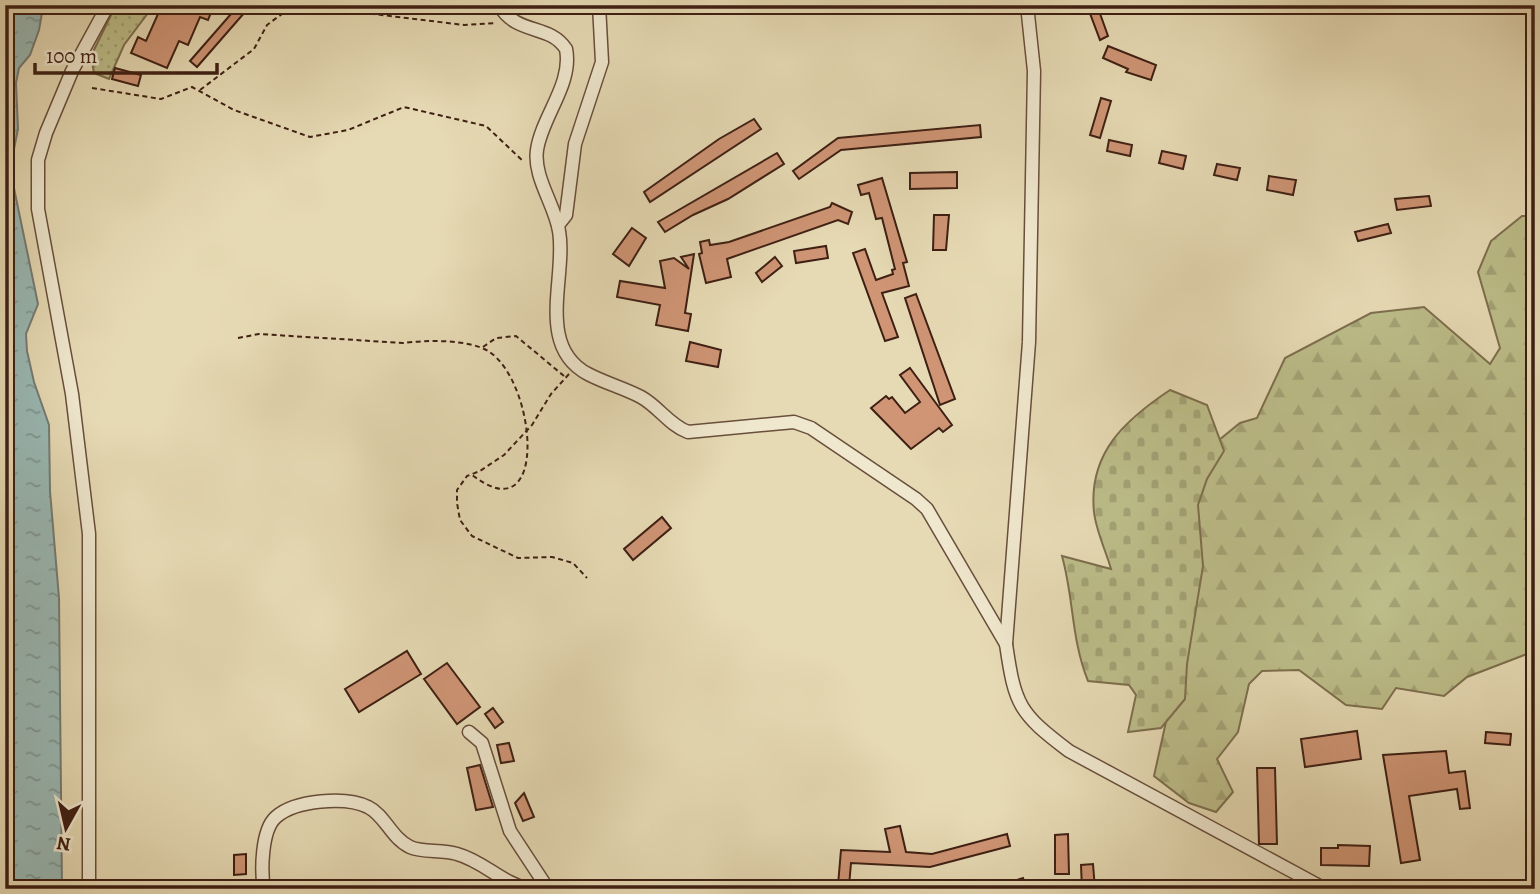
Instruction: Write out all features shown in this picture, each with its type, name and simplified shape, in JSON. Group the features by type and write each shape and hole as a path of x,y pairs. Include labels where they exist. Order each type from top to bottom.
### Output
{"street":[{"path":"89,889 89,534 72,394 38,209 38,160 46,133 72,71 108,5"},
{"path":"499,5 506,17 524,27 552,35 561,42 568,60 560,89 539,136 536,156 558,226 560,255 556,319 566,352 579,368 645,399 677,428 688,432 778,422 811,428 927,509 1006,644"},
{"path":"558,226 566,215 578,130 602,61 599,5"},
{"path":"1028,11 1034,71 1029,342 1026,410 1006,644 1011,680 1020,707 1041,730 1069,751 1325,889"},
{"path":"469,732 482,743 510,831 548,889"},
{"path":"264,889 260,870 269,828 275,817 293,808 329,800 352,801 370,808 394,836 411,848 459,854 505,881 528,889"}],"path":[{"path":"200,90 254,49 267,25 290,8 324,8 406,20 481,26 493,26 506,17"},
{"path":"92,88 161,99 192,87 234,110 310,137 348,130 404,107 422,114 436,112 486,126 497,132 520,160 538,167"},
{"path":"239,338 258,334 403,343 416,341 482,348 491,352 519,391 528,429 528,465 521,479 512,488 499,490 471,474"},
{"path":"482,348 496,338 516,336 565,377"},
{"path":"579,368 565,377 528,429 503,455 471,474 457,491 460,520 471,536 518,558 552,557 573,563 587,578"}],"green space":[{"path":"116,5 154,5 124,45 109,79 94,73 91,56"},
{"path":"1522,216 1535,216 1535,651 1467,677 1444,696 1396,688 1382,709 1346,705 1299,670 1262,671 1249,684 1238,732 1217,759 1233,792 1216,812 1189,803 1154,776 1169,708 1177,545 1203,453 1240,423 1257,418 1285,358 1371,313 1424,307 1490,364 1500,348 1478,272 1491,241"},
{"path":"1170,390 1207,405 1224,451 1207,479 1198,505 1203,566 1187,664 1185,699 1161,728 1128,732 1136,695 1129,685 1088,681 1078,650 1062,556 1111,569 1094,512 1097,472 1113,440 1125,426"}],"water":[{"path":"5,5 39,5 42,13 30,55 19,68 16,83 18,129 10,169 38,304 26,334 27,351 34,382 49,425 50,491 59,598 62,889 5,889"}],"building":[{"path":"162,5 214,5 208,20 200,17 188,45 179,41 167,68 131,53 138,37 146,41"},
{"path":"1097,5 1108,36 1100,40 1088,8"},
{"path":"238,6 245,12 197,67 190,61"},
{"path":"1108,46 1156,65 1151,80 1126,72 1128,69 1103,58"},
{"path":"115,68 141,75 138,86 112,79"},
{"path":"1101,98 1111,101 1100,138 1090,135"},
{"path":"754,119 761,129 650,202 644,192 719,139"},
{"path":"980,125 981,137 841,150 799,179 793,171 838,138"},
{"path":"1109,140 1132,145 1130,156 1107,151"},
{"path":"1162,151 1186,156 1183,169 1159,163"},
{"path":"777,153 784,164 728,199 665,232 658,222"},
{"path":"1217,164 1240,168 1237,180 1214,175"},
{"path":"957,172 957,188 910,189 910,173"},
{"path":"1269,176 1296,180 1293,195 1267,190"},
{"path":"882,178 907,262 903,263 909,286 882,293 898,337 885,341 853,253 865,249 876,280 893,274 892,270 895,269 882,218 876,219 869,193 861,195 858,185"},
{"path":"1429,196 1431,206 1397,210 1395,199"},
{"path":"832,203 852,212 848,224 838,220 727,259 731,277 706,283 699,254 702,253 700,242 709,240 710,245 729,242 830,207"},
{"path":"934,215 949,215 946,250 933,250"},
{"path":"1388,224 1391,233 1358,241 1355,232"},
{"path":"632,228 646,238 629,266 613,254"},
{"path":"826,246 828,258 796,263 794,251"},
{"path":"694,254 685,313 691,314 688,331 656,325 660,305 617,297 620,281 665,288 660,261 674,258 689,269 681,257"},
{"path":"775,257 782,266 762,282 756,273"},
{"path":"916,294 955,399 940,405 905,298"},
{"path":"690,342 721,350 718,367 686,361"},
{"path":"910,368 952,425 943,432 939,428 911,449 871,408 886,396 889,399 892,397 905,413 920,402 900,375"},
{"path":"662,517 671,528 633,560 624,549"},
{"path":"407,651 421,674 359,712 345,689"},
{"path":"447,663 480,707 457,724 424,679"},
{"path":"493,708 503,722 495,728 485,714"},
{"path":"1357,731 1361,759 1305,767 1301,739"},
{"path":"1486,732 1511,734 1510,745 1485,743"},
{"path":"509,743 514,761 501,763 497,745"},
{"path":"1446,751 1449,773 1465,771 1470,808 1460,809 1457,789 1409,796 1420,860 1401,863 1383,755"},
{"path":"480,765 493,807 476,810 467,768"},
{"path":"1257,768 1275,768 1277,844 1259,844"},
{"path":"524,793 534,817 523,821 515,803"},
{"path":"900,826 906,852 932,854 1007,834 1010,846 930,867 851,863 849,886 838,885 841,850 890,852 885,829"},
{"path":"1068,834 1069,874 1055,874 1055,835"},
{"path":"1338,845 1370,846 1369,866 1321,865 1321,848 1338,848"},
{"path":"246,854 246,874 234,875 234,855"},
{"path":"1093,864 1095,889 1082,889 1081,865"},
{"path":"1023,878 1027,889 997,887"}]}
